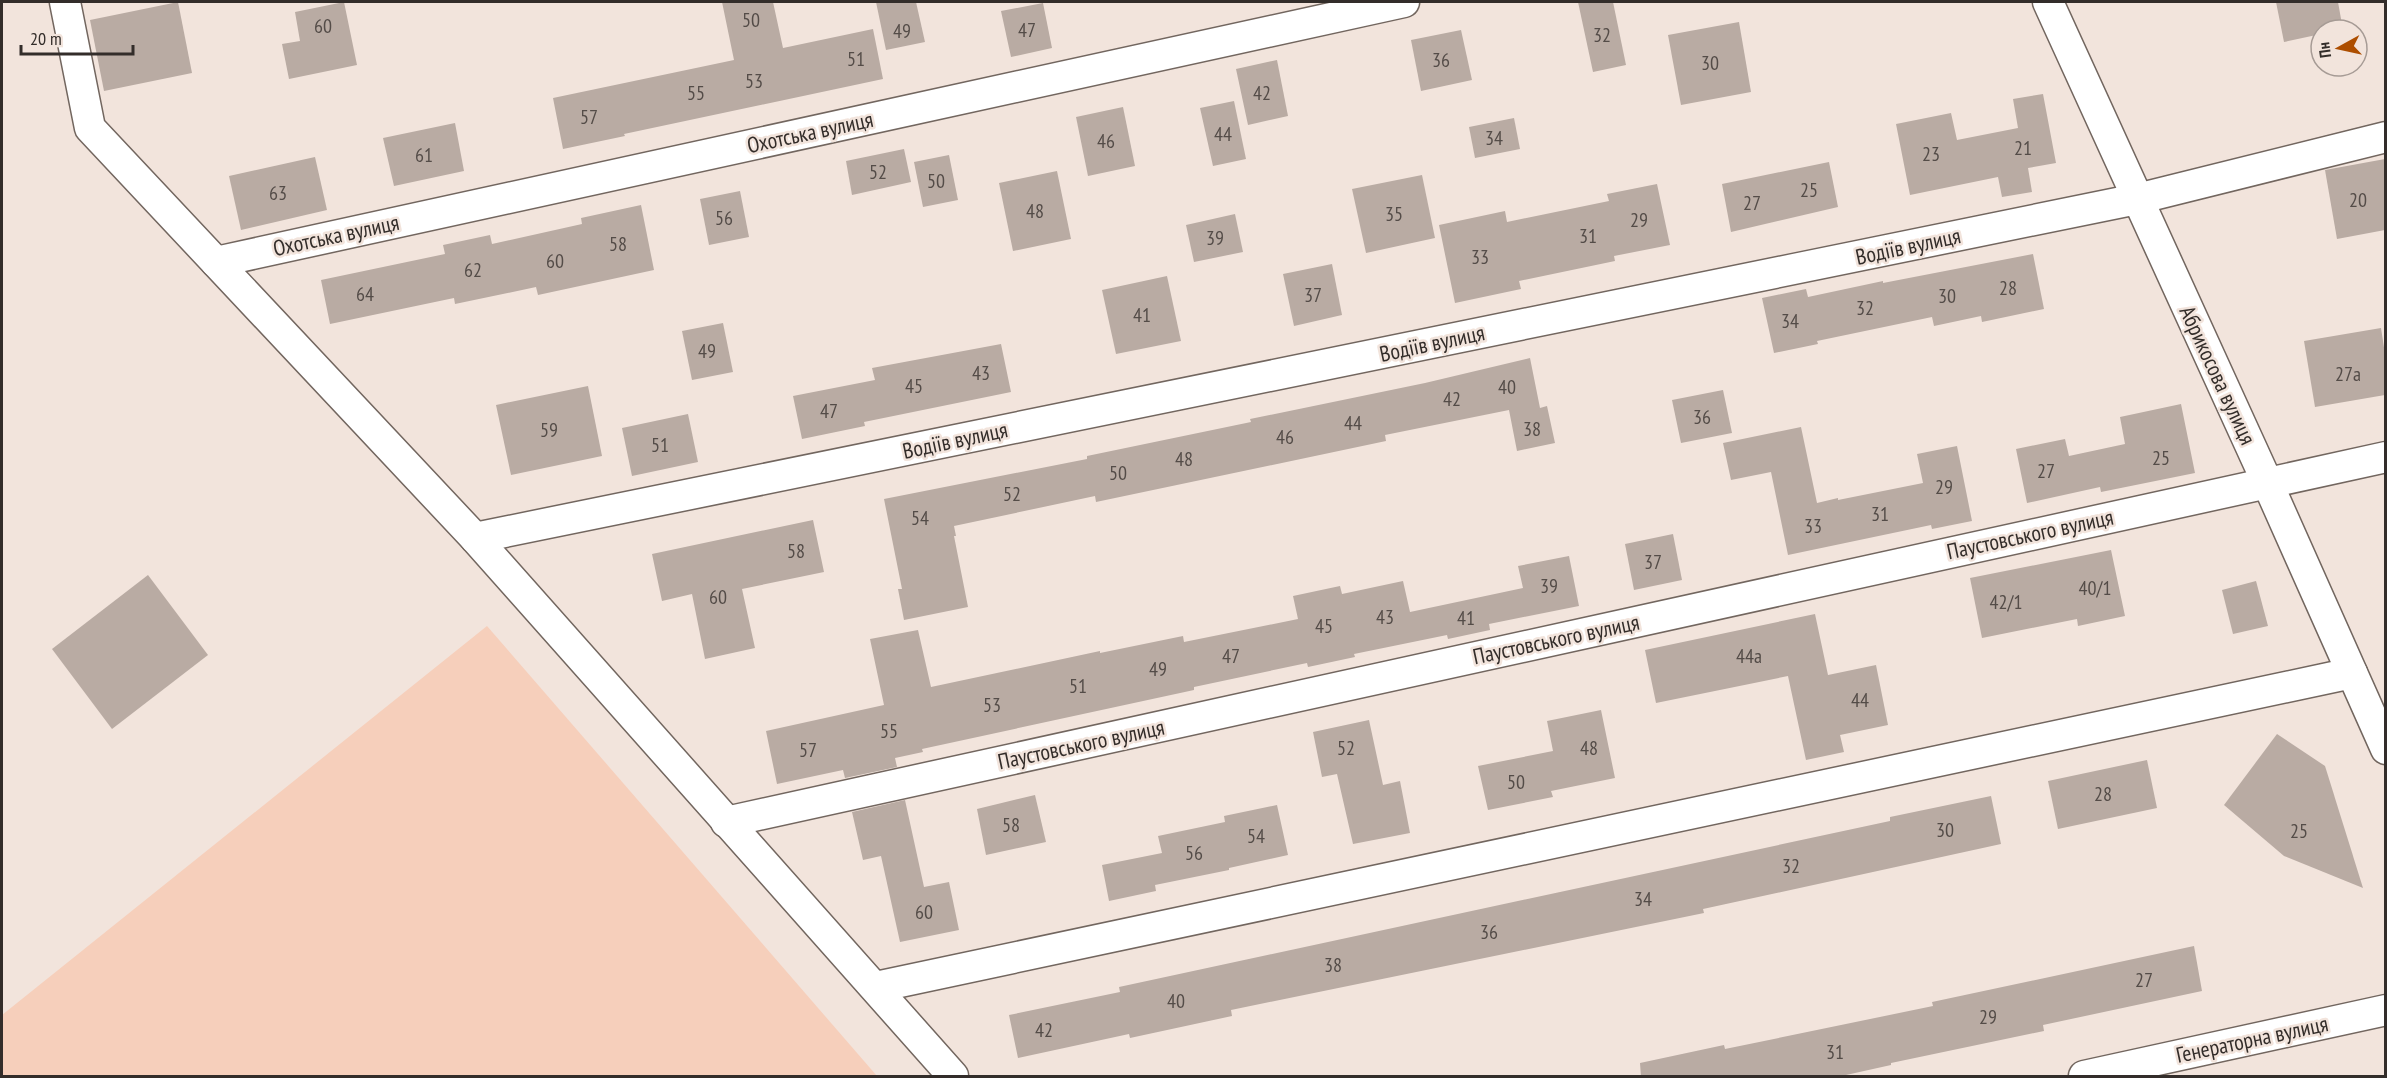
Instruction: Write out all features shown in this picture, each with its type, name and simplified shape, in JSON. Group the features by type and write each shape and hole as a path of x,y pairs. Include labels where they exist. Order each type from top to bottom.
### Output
{"street":[{"path":"65,2 90,128 475,538 726,822 876,987 953,1077"},
{"name":"Охотська вулиця","path":"216,262 1404,2"},
{"name":"Абрикосова вулиця","path":"2048,2 2267,482 2385,749"},
{"name":"Водіїв вулиця","path":"475,538 2137,200 2385,136"},
{"name":"Паустовського вулиця","path":"726,822 2385,457"},
{"path":"876,987 2352,672"},
{"name":"Генераторна вулиця","path":"2084,1077 2385,1010"}],"shaded area":[{"path":"487,626 877,1076 2,1076 2,1015"}],"building":[{"path":"178,2 192,73 104,91 90,20"},
{"path":"344,2 357,65 289,79 282,44 300,41 295,12"},
{"path":"722,2 773,2 783,48 873,29 883,79 563,149 553,98 734,60"},
{"path":"876,2 916,2 925,42 886,50"},
{"path":"1578,2 1613,2 1626,65 1593,72"},
{"path":"2276,2 2338,2 2341,18 2309,18 2309,37 2284,42"},
{"path":"1043,3 1052,48 1011,57 1001,11"},
{"path":"1739,22 1751,92 1681,105 1668,35"},
{"path":"1461,30 1472,80 1421,91 1411,40"},
{"path":"1277,60 1288,116 1248,125 1236,69"},
{"path":"2043,94 2056,163 2028,168 2032,192 2002,197 1998,177 1910,195 1896,124 1951,113 1957,140 2018,128 2013,99"},
{"path":"1234,101 1246,159 1213,166 1200,108"},
{"path":"1123,107 1135,166 1088,176 1076,117"},
{"path":"1514,118 1520,149 1475,158 1469,127"},
{"path":"455,123 464,171 394,186 383,138"},
{"path":"904,149 911,182 852,195 846,161"},
{"path":"949,155 958,200 923,207 914,162"},
{"path":"315,157 327,210 241,230 229,176"},
{"path":"2385,159 2385,230 2337,239 2325,170"},
{"path":"1829,162 1838,207 1731,232 1722,184"},
{"path":"1057,171 1071,239 1013,251 999,183"},
{"path":"1422,175 1435,238 1366,253 1352,189"},
{"path":"1657,184 1670,245 1614,256 1615,261 1519,281 1521,289 1455,303 1439,225 1505,211 1507,222 1609,201 1607,194"},
{"path":"740,191 749,237 709,245 700,199"},
{"path":"641,205 654,270 538,295 536,287 455,304 454,298 330,324 321,280 445,254 443,245 490,235 492,244 582,224 581,218"},
{"path":"1235,214 1243,252 1194,262 1186,225"},
{"path":"2033,254 2044,309 1982,322 1981,316 1934,326 1932,317 1817,341 1818,344 1774,353 1762,298 1806,289 1808,297"},
{"path":"1332,264 1342,315 1294,326 1283,274"},
{"path":"1167,276 1181,341 1116,354 1102,290"},
{"path":"723,323 733,372 692,380 682,331"},
{"path":"2381,328 2385,354 2385,395 2315,407 2304,341"},
{"path":"1001,344 1011,392 864,422 865,426 802,439 793,396 875,380 872,368"},
{"path":"1530,358 1540,408 1547,406 1555,443 1517,451 1509,410 1385,435 1386,441 1096,502 1095,496 954,526 968,607 904,620 898,589 902,589 884,499 1087,459 1087,456 1251,422 1250,419 1425,383"},
{"path":"588,386 602,456 511,475 496,405"},
{"path":"1723,390 1732,433 1681,443 1672,400"},
{"path":"2181,404 2195,473 2101,492 2100,487 2027,503 2016,449 2065,439 2069,456 2125,444 2120,417"},
{"path":"688,414 698,462 632,476 622,428"},
{"path":"1801,427 1817,503 1923,483 1917,454 1957,446 1972,521 1932,529 1931,525 1788,555 1771,472 1731,480 1723,443"},
{"path":"813,520 824,572 742,589 755,648 705,659 692,594 662,601 652,554"},
{"path":"1673,534 1682,580 1634,590 1625,544"},
{"path":"2111,550 2125,616 2078,626 2077,619 1982,638 1970,578"},
{"path":"1569,556 1579,606 1489,624 1490,630 1448,639 1447,635 1354,654 1355,657 1308,667 1307,663 922,749 923,752 895,758 897,767 845,778 843,770 777,784 766,731 884,705 870,639 918,630 931,687 1100,651 1100,653 1183,636 1184,642 1298,619 1293,596 1340,586 1342,594 1403,581 1410,612 1523,588 1518,566"},
{"path":"148,575 208,655 112,729 52,649"},
{"path":"2256,581 2268,626 2233,634 2222,590"},
{"path":"1815,614 1828,675 1876,665 1888,725 1840,735 1844,752 1806,760 1788,676 1656,703 1645,650"},
{"path":"1601,710 1615,778 1551,791 1553,797 1488,810 1478,766 1553,751 1547,721"},
{"path":"1369,720 1383,785 1400,781 1410,833 1353,844 1337,774 1322,777 1313,732"},
{"path":"2277,734 2325,766 2363,888 2284,856 2224,805"},
{"path":"2147,760 2157,808 2058,829 2048,781"},
{"path":"1035,795 1046,842 986,855 977,809"},
{"path":"1991,796 2001,844 1703,909 1704,913 1231,1010 1232,1016 1130,1038 1129,1034 1018,1058 1009,1015 1120,992 1119,987 1890,821 1890,817"},
{"path":"905,800 924,887 949,882 959,930 900,942 881,856 863,860 852,812"},
{"path":"1277,805 1288,855 1155,885 1156,891 1109,901 1102,865 1162,853 1158,836 1225,822 1224,816"},
{"path":"2194,946 2202,991 2043,1025 2044,1031 1891,1063 1891,1065 1837,1077 1641,1077 1640,1063 1724,1045 1725,1049 1933,1006 1932,1002"}]}
